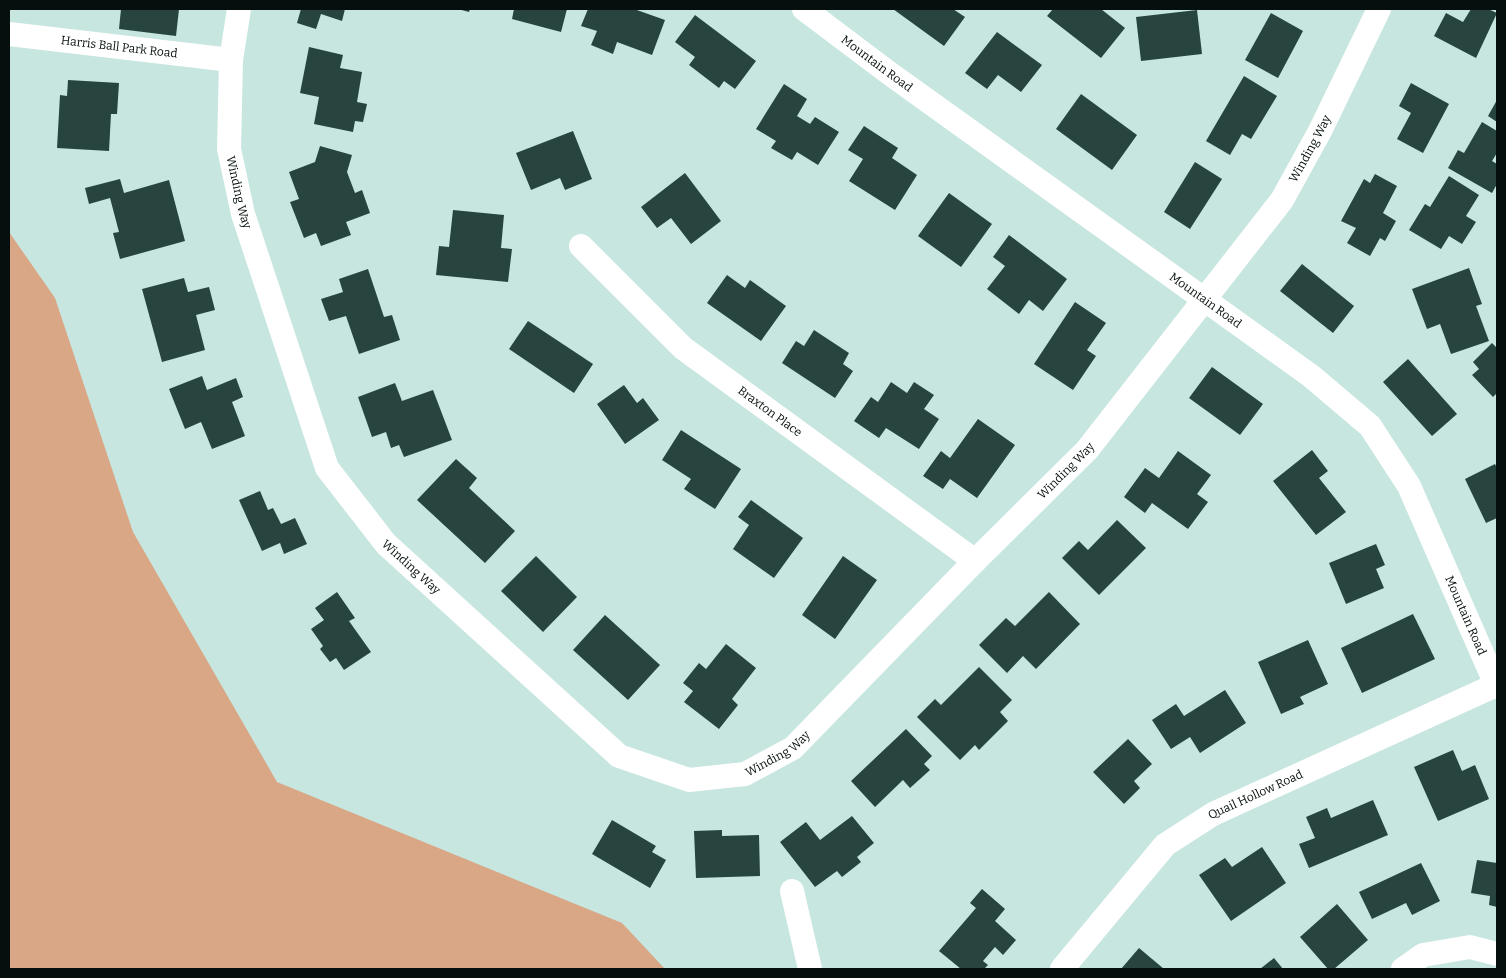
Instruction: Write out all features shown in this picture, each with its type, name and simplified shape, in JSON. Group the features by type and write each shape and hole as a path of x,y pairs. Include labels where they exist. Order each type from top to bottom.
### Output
{"street":[{"name":"Winding Way","path":"239,9 231,60 229,149 243,214 327,468 386,544 619,756 689,780 745,774 793,748 975,561 1087,450 1282,200 1320,131 1379,9"},
{"name":"Mountain Road","path":"804,9 889,73 1311,376 1370,426 1409,486 1497,686"},
{"name":"Harris Ball Park Road","path":"9,34 231,60"},
{"name":"Braxton Place","path":"581,246 683,348 975,561"},
{"name":"Quail Hollow Road","path":"1062,969 1165,845 1213,814 1497,686"},
{"path":"792,891 810,969"},
{"path":"1403,969 1423,955 1470,947 1497,954"}],"shaded area":[{"path":"9,232 55,298 133,532 277,782 622,923 665,969 9,969"}],"building":[{"path":"121,9 179,9 176,36 119,29"},
{"path":"301,9 345,9 342,21 321,14 316,29 297,23"},
{"path":"458,9 470,9 469,12"},
{"path":"514,9 567,9 561,32 512,19"},
{"path":"588,9 634,9 665,20 652,55 617,42 613,54 591,45 597,31 581,26"},
{"path":"893,9 953,9 965,17 944,46"},
{"path":"1053,9 1101,9 1125,28 1101,58 1047,16"},
{"path":"1471,9 1488,9 1497,13 1476,58 1434,36 1446,13 1463,22"},
{"path":"1197,10 1202,54 1141,61 1136,17"},
{"path":"1271,13 1303,31 1278,78 1245,60"},
{"path":"695,15 756,61 735,89 724,81 719,88 689,65 695,57 675,42"},
{"path":"997,32 1042,65 1021,92 998,75 987,89 965,73"},
{"path":"309,47 343,55 340,68 362,72 357,102 367,104 363,122 355,121 353,132 314,124 319,97 300,93"},
{"path":"1244,76 1277,96 1251,139 1242,134 1230,155 1206,141"},
{"path":"68,80 119,83 117,114 111,114 109,151 57,148 60,95 67,96"},
{"path":"1411,83 1449,104 1423,153 1397,139 1411,113 1399,106"},
{"path":"784,84 807,99 797,116 810,124 815,117 839,132 818,165 797,152 792,160 771,148 776,141 756,129"},
{"path":"1081,94 1137,135 1112,170 1056,129"},
{"path":"1497,100 1497,122 1488,116"},
{"path":"1482,122 1497,131 1497,153 1492,161 1497,164 1497,184 1492,193 1448,168 1458,150 1464,153"},
{"path":"864,126 898,148 892,158 917,175 895,210 849,181 863,159 848,150"},
{"path":"573,131 592,179 565,190 560,178 531,190 516,153"},
{"path":"320,146 352,155 347,172 355,193 362,190 370,213 346,222 351,235 321,246 316,233 304,238 290,202 299,199 289,172 315,162"},
{"path":"1195,162 1222,179 1190,229 1164,212"},
{"path":"685,173 721,221 691,244 671,218 657,228 641,207"},
{"path":"1375,174 1397,186 1383,213 1396,221 1385,241 1380,238 1370,256 1347,243 1356,228 1341,221 1364,179 1370,183"},
{"path":"1449,176 1479,195 1466,216 1476,222 1462,244 1449,236 1441,249 1409,230 1425,204 1430,207"},
{"path":"120,179 124,193 169,180 185,241 120,259 113,233 119,232 110,198 89,204 85,188"},
{"path":"949,193 992,224 961,267 918,236"},
{"path":"453,210 504,215 501,248 512,249 508,282 436,275 439,246 449,247"},
{"path":"1009,235 1067,279 1043,311 1029,300 1019,314 987,289 1005,266 993,257"},
{"path":"1302,264 1354,306 1333,333 1280,291"},
{"path":"1469,268 1482,304 1476,306 1489,341 1451,354 1440,324 1427,329 1412,289"},
{"path":"368,269 384,317 392,315 400,340 359,354 346,316 329,321 321,299 343,292 339,279"},
{"path":"727,275 745,288 750,280 786,306 761,341 707,303"},
{"path":"184,278 188,292 209,287 215,310 196,315 205,350 162,362 142,289"},
{"path":"1075,302 1106,323 1087,350 1096,356 1073,390 1034,364"},
{"path":"528,321 593,364 574,393 509,349"},
{"path":"814,330 849,353 843,364 853,371 835,398 782,363 796,341 804,346"},
{"path":"1492,343 1497,348 1497,393 1493,397 1472,375 1479,369 1473,362"},
{"path":"1408,359 1457,414 1432,436 1383,382"},
{"path":"1212,367 1263,404 1240,435 1189,398"},
{"path":"202,376 207,390 236,378 243,397 232,402 245,436 212,449 201,422 185,429 169,389"},
{"path":"891,382 907,393 914,382 934,395 924,409 939,419 919,449 886,428 879,438 854,421 871,397 878,402"},
{"path":"395,383 402,401 433,390 452,440 404,457 399,445 391,448 386,432 372,437 358,397"},
{"path":"624,385 637,403 643,398 659,420 625,444 597,404"},
{"path":"978,419 1015,445 977,498 950,479 943,489 923,476 941,451 950,458"},
{"path":"681,430 741,469 715,509 684,489 691,479 662,460"},
{"path":"1312,450 1328,471 1319,478 1346,512 1316,535 1273,481"},
{"path":"1178,451 1211,475 1197,494 1208,502 1188,529 1152,503 1145,513 1124,497 1145,468 1159,478"},
{"path":"456,459 477,478 469,488 515,531 485,563 417,500"},
{"path":"1495,464 1497,468 1497,518 1486,523 1465,479"},
{"path":"260,491 268,510 273,508 281,524 295,518 307,544 284,554 280,543 262,551 239,500"},
{"path":"751,500 803,538 774,578 733,549 749,525 738,517"},
{"path":"1117,520 1146,548 1099,595 1062,558 1079,541 1088,550"},
{"path":"1376,544 1385,565 1376,569 1384,588 1346,604 1329,563"},
{"path":"536,556 577,597 543,632 501,591"},
{"path":"843,556 877,580 835,639 802,615"},
{"path":"337,592 355,618 349,621 371,652 344,670 336,658 330,662 320,649 323,646 311,629 324,620 315,608"},
{"path":"1049,592 1080,624 1036,669 1023,656 1007,673 979,645 1006,618 1015,626"},
{"path":"1413,614 1435,659 1362,693 1341,648"},
{"path":"605,615 660,665 628,700 573,650"},
{"path":"1308,640 1328,684 1300,697 1304,704 1281,714 1258,662"},
{"path":"726,644 756,668 732,699 738,705 719,729 684,702 693,691 683,683 699,663 706,669"},
{"path":"979,667 1012,700 1000,712 1008,721 979,750 975,745 960,760 917,717 935,699 941,705"},
{"path":"1225,690 1246,723 1200,753 1190,737 1171,749 1152,720 1176,704 1184,716"},
{"path":"906,729 932,756 924,764 930,770 910,788 903,780 875,807 851,781"},
{"path":"1128,739 1152,764 1134,781 1140,788 1124,804 1093,772"},
{"path":"1453,750 1462,771 1475,765 1489,799 1438,821 1414,767"},
{"path":"1373,800 1388,835 1309,868 1299,844 1315,838 1306,817 1327,808 1331,818"},
{"path":"852,816 874,843 857,857 861,862 842,877 837,871 815,887 780,842 806,822 820,840"},
{"path":"612,820 656,846 652,852 666,860 650,888 592,854"},
{"path":"722,830 722,836 759,835 760,876 696,878 694,831"},
{"path":"1262,847 1286,883 1231,921 1199,875 1225,858 1232,867"},
{"path":"1477,860 1497,863 1497,907 1489,905 1490,896 1471,893"},
{"path":"1421,863 1440,901 1412,915 1406,903 1372,919 1359,892"},
{"path":"982,889 1005,909 995,921 1016,940 1003,955 995,947 983,961 988,965 984,969 961,969 939,951 976,908 970,903"},
{"path":"1337,904 1368,940 1334,969 1328,969 1300,937"},
{"path":"1139,948 1164,969 1121,969"},
{"path":"1274,958 1283,969 1260,969"}]}
